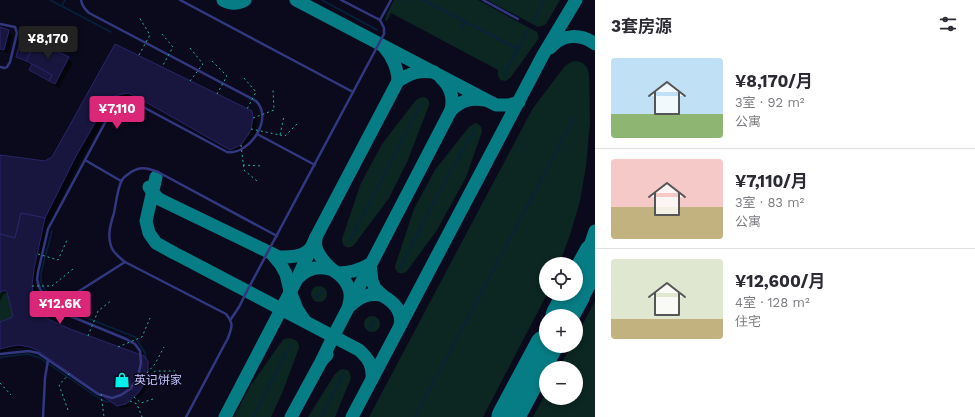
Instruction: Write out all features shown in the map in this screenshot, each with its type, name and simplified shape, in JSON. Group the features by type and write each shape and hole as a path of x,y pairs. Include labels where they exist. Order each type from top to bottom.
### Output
{"lane":[{"path":"0,354 29,351 38,353 98,394 112,398 121,395 130,389 135,382 141,363 140,351 135,344 58,311 40,289 37,280 48,229 112,107 115,104 120,100 126,99 132,101 227,152 232,153 245,147 257,134 261,125 262,112 256,101 89,13 82,5 81,0"},
{"path":"180,0 353,92"},
{"path":"230,320 239,307 384,34 384,28 380,20 340,0"},
{"path":"380,20 391,0"},
{"path":"483,0 518,19"},
{"path":"0,24 14,27 16,33 10,62 7,67 0,67"},
{"path":"257,134 315,165"},
{"path":"85,160 121,181"},
{"path":"186,417 228,338 232,327 226,314 125,262 113,252 109,241 110,230 121,181 134,170 140,168 150,169 277,236"},
{"path":"54,307 125,262"},
{"path":"43,417 45,378 48,360"}],"path":[{"path":"138,55 150,35 140,17"},
{"path":"162,34 173,48 162,67"},
{"path":"190,48 203,64 190,81"},
{"path":"212,61 227,76 217,94"},
{"path":"244,78 256,92 247,109"},
{"path":"253,118 274,110 273,89"},
{"path":"280,135 284,116"},
{"path":"251,129 285,136 298,123"},
{"path":"241,145 244,170 257,181"},
{"path":"243,165 262,166"},
{"path":"38,254 58,260 67,240"},
{"path":"32,286 52,286 73,269"},
{"path":"88,336 98,311 112,300"},
{"path":"118,346 142,337 150,318"},
{"path":"147,373 155,364 164,347"},
{"path":"146,378 155,371 175,370"},
{"path":"68,410 59,385 70,373"},
{"path":"0,383 11,395"},
{"path":"101,394 104,417"},
{"path":"134,397 141,403 156,398"},
{"path":"130,401 137,404 142,417"}],"green space":[{"path":"394,0 478,0 537,32 539,38 511,77 506,81 500,80 498,70 391,13 387,21 385,20"},
{"path":"487,0 560,0 546,24 538,27"},
{"path":"576,61 585,65 589,74 590,122 586,166 580,201 562,257 539,257 539,301 543,301 483,417 369,417 533,108 565,66"},
{"path":"422,97 428,99 429,105 408,160 389,198 354,245 352,247 344,246 342,239 361,183 382,144 416,100"},
{"path":"475,123 480,126 482,132 466,177 437,230 407,271 405,273 397,272 395,266 414,209 435,170 469,127"},
{"path":"319,286 326,291 327,294 322,301 319,302 312,297 311,294 316,287"},
{"path":"5,290 7,292 13,316 0,322 0,293 1,291"},
{"path":"595,301 595,417 533,417 540,405 583,405 583,361 563,361 567,353 583,353 583,324"},
{"path":"372,316 378,318 380,324 378,330 372,332 366,330 364,324 366,318"},
{"path":"289,338 297,341 299,348 283,391 271,417 234,417 251,385 282,341"},
{"path":"343,369 349,371 351,378 335,417 308,417 335,374"}],"building":[{"path":"45,26 76,42 72,50 41,34"},
{"path":"0,27 9,30 4,50 0,49"},
{"path":"22,34 37,41 26,61 16,57"},
{"path":"37,41 69,57 55,84 49,81 52,75 26,61"},
{"path":"115,44 252,111 253,118 248,135 241,145 230,150 135,96 128,93 115,96 109,99 76,156 45,218 21,213 15,238 0,234 0,155 45,161 52,157"},
{"path":"32,64 52,75 49,81 29,70"},
{"path":"21,213 45,218 34,269 32,286 38,308 44,315 50,320 70,329 144,356 148,361 148,370 145,383 138,393 126,404 117,406 37,350 19,345 0,349 0,322 13,316 7,292 5,290 1,291 0,293 0,234 15,238"}],"waterway":[{"path":"50,0 111,32"},
{"path":"62,6 65,0"},
{"path":"322,0 377,30"},
{"path":"423,0 518,49"},
{"path":"533,21 544,0"},
{"path":"461,29 465,22"},
{"path":"504,75 528,29"},
{"path":"350,240 422,102"},
{"path":"415,417 574,118"},
{"path":"400,268 433,203 474,130"},
{"path":"52,231 41,273 41,282 57,306 135,337 145,353 146,359"},
{"path":"317,298 322,290"},
{"path":"369,329 375,319"},
{"path":"253,417 291,344"},
{"path":"0,358 28,354 40,358 100,399 107,402 111,401"},
{"path":"321,417 344,373"}],"taxiway":[{"path":"223,0 234,3 245,0"},
{"path":"296,0 496,105 509,105 519,102"},
{"path":"352,417 543,55 576,0"},
{"path":"550,48 560,40 572,37 584,38 595,44"},
{"path":"384,47 390,54 394,63 398,81"},
{"path":"297,279 316,237 398,81 415,73 423,71 434,72"},
{"path":"441,78 451,92 451,110"},
{"path":"322,360 451,110 466,100 485,100"},
{"path":"156,177 146,221 149,233 156,243 359,350 370,363 372,379"},
{"path":"149,187 159,199 279,257 292,257 300,255 311,248"},
{"path":"583,265 595,231"},
{"path":"316,237 316,246 319,254 334,271"},
{"path":"272,254 286,274 290,291 297,309 305,321"},
{"path":"337,273 355,271 370,264 372,281 375,288 382,295"},
{"path":"225,417 297,279 305,272 314,268 328,268 333,270"},
{"path":"337,273 344,279 350,291 349,304"},
{"path":"375,292 385,297 398,309 401,320 400,326"},
{"path":"350,306 365,296 373,294 382,295"},
{"path":"565,309 568,301"},
{"path":"291,417 322,360 327,355"}],"runway":[{"path":"583,276 595,254"},
{"path":"566,309 570,301"},
{"path":"508,417 542,353"}],"place":[{"name":"英记饼家","path":"122,380"}]}
